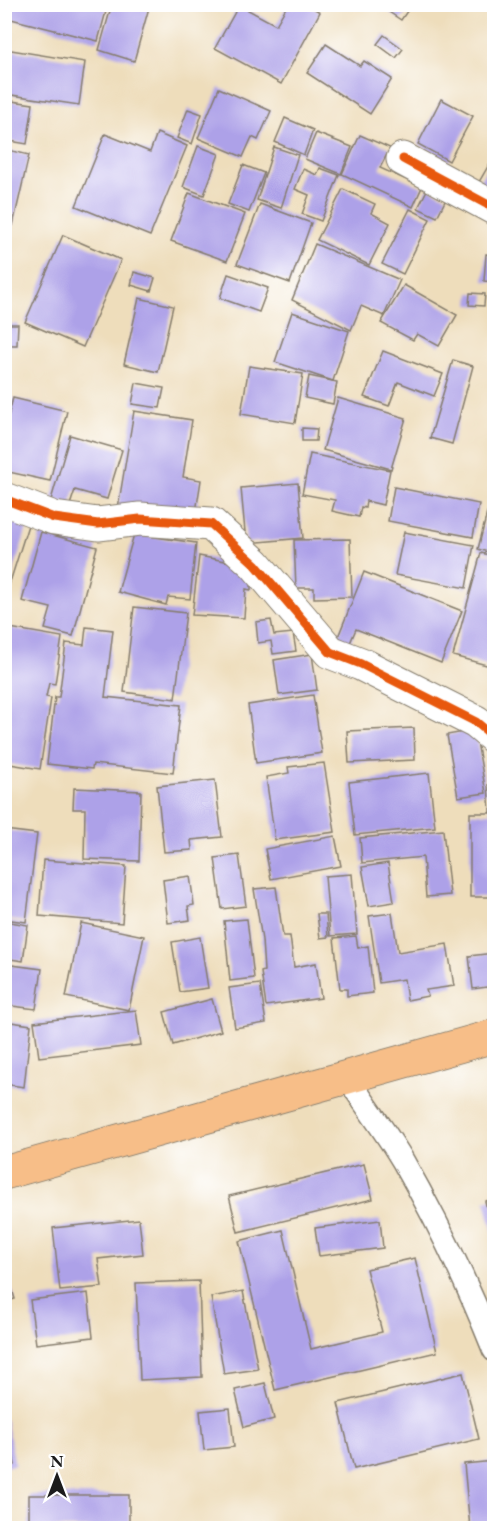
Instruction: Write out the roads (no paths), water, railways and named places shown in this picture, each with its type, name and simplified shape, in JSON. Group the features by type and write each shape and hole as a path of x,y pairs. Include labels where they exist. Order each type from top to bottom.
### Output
{"main road":[{"path":"4,1173 495,1036"}],"street":[{"path":"403,159 495,208"},
{"path":"4,499 54,518 98,524 140,519 211,524 255,564 330,652 361,664 476,722 495,737"}],"lane":[{"path":"347,1077 402,1159 438,1225 474,1299 495,1350"}]}
